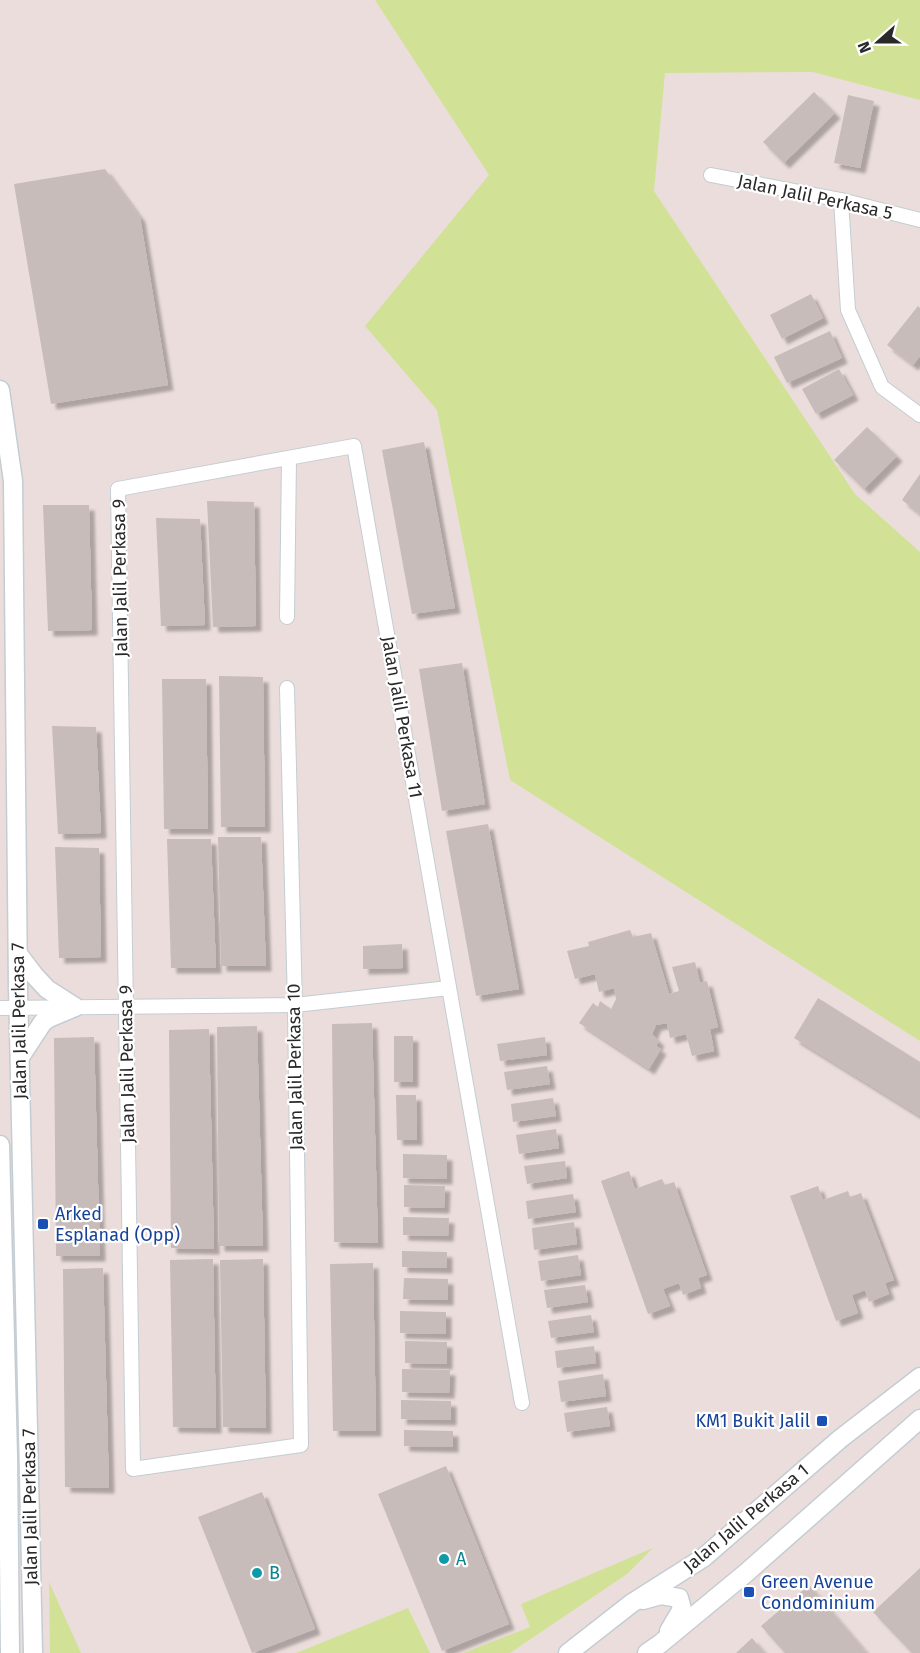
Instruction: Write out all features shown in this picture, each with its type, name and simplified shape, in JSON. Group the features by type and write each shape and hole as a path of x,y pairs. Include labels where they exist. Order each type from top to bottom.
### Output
{"street":[{"name":"Jalan Jalil Perkasa 5","path":"711,175 841,200 920,220"},
{"path":"841,200 848,310 882,387 920,415"},
{"name":"Jalan Jalil Perkasa 7","path":"0,390 13,481 18,954 33,1653"},
{"name":"Jalan Jalil Perkasa 11","path":"289,458 354,446 522,1403"},
{"path":"287,617 289,458"},
{"name":"Jalan Jalil Perkasa 9","path":"289,458 118,489 133,1469 301,1446"},
{"name":"Jalan Jalil Perkasa 10","path":"287,688 295,1005 301,1446"},
{"path":"18,954 47,988 75,1007"},
{"path":"0,1008 295,1005 449,988"},
{"path":"20,1057 43,1022 75,1007"},
{"name":"Jalan Jalil Perkasa 7","path":"0,1145 4,1456 10,1653"},
{"name":"Jalan Jalil Perkasa 1","path":"568,1653 633,1603 703,1558 840,1439 920,1377"},
{"path":"654,1648 746,1573 920,1419"},
{"path":"633,1603 661,1595 680,1598 682,1609 654,1648"}],"green space":[{"path":"375,0 920,0 920,100 813,72 665,73 654,191 855,494 920,552 920,1041 510,780 437,410 365,326 489,175"},
{"path":"653,1548 627,1574 510,1653 463,1653 530,1627 521,1604"},
{"path":"49,1582 81,1653 50,1653"},
{"path":"408,1608 430,1653 296,1653"}],"building":[{"path":"814,92 835,113 784,163 763,142"},
{"path":"848,95 874,101 860,168 834,163"},
{"path":"105,169 140,217 168,385 51,404 14,184"},
{"path":"811,294 823,318 782,339 770,315"},
{"path":"918,306 920,308 920,356 913,365 887,345"},
{"path":"830,331 842,358 787,383 774,357"},
{"path":"839,369 853,395 816,414 802,389"},
{"path":"867,427 897,456 864,489 834,460"},
{"path":"424,442 455,608 412,614 382,450"},
{"path":"920,474 920,514 902,500"},
{"path":"207,501 254,502 256,626 213,627"},
{"path":"43,505 89,505 92,630 48,631"},
{"path":"156,518 200,519 205,625 161,626"},
{"path":"462,663 485,804 442,811 419,669"},
{"path":"219,676 263,677 265,827 221,827"},
{"path":"162,679 206,679 208,829 164,829"},
{"path":"52,726 96,727 101,833 58,834"},
{"path":"488,824 519,989 476,996 446,831"},
{"path":"218,837 261,837 266,966 221,966"},
{"path":"167,839 211,839 216,968 171,968"},
{"path":"55,847 99,848 101,957 59,958"},
{"path":"630,930 633,937 651,933 669,994 679,991 672,967 695,962 700,983 707,981 718,1027 710,1029 714,1051 692,1056 686,1034 670,1038 667,1023 656,1025 652,1034 659,1041 656,1046 661,1049 649,1069 579,1023 593,1003 598,1007 600,1001 611,1009 616,999 614,988 599,992 595,974 575,979 567,951 589,946 588,942"},
{"path":"402,944 403,968 363,969 363,946"},
{"path":"818,998 920,1062 920,1116 794,1038"},
{"path":"372,1023 378,1243 334,1242 332,1024"},
{"path":"257,1026 263,1246 219,1246 217,1027"},
{"path":"209,1029 214,1249 171,1248 169,1030"},
{"path":"394,1036 413,1036 413,1082 394,1082"},
{"path":"94,1037 100,1256 56,1256 54,1038"},
{"path":"545,1037 547,1055 500,1061 497,1044"},
{"path":"547,1066 550,1084 507,1090 504,1072"},
{"path":"396,1095 416,1095 417,1140 397,1140"},
{"path":"553,1098 556,1116 513,1122 511,1104"},
{"path":"556,1129 559,1148 519,1154 516,1135"},
{"path":"403,1154 447,1155 447,1179 403,1178"},
{"path":"565,1161 567,1178 527,1184 524,1166"},
{"path":"629,1171 635,1189 662,1179 665,1185 674,1182 707,1275 698,1278 701,1288 683,1295 679,1283 663,1289 670,1306 648,1314 601,1181"},
{"path":"404,1185 445,1186 444,1208 404,1207"},
{"path":"818,1186 823,1200 848,1191 850,1197 861,1193 894,1280 885,1283 889,1294 869,1302 865,1290 852,1295 858,1313 836,1321 790,1196"},
{"path":"573,1194 576,1212 528,1219 526,1201"},
{"path":"403,1217 449,1218 448,1236 403,1235"},
{"path":"574,1222 577,1244 534,1250 532,1228"},
{"path":"402,1251 447,1252 447,1268 402,1267"},
{"path":"578,1255 581,1275 541,1281 538,1261"},
{"path":"213,1259 216,1428 173,1427 170,1260"},
{"path":"263,1259 266,1428 223,1427 220,1260"},
{"path":"373,1263 376,1431 333,1431 330,1264"},
{"path":"103,1268 109,1488 65,1487 63,1269"},
{"path":"404,1278 448,1279 448,1300 403,1299"},
{"path":"585,1285 588,1302 547,1308 544,1290"},
{"path":"400,1311 446,1312 446,1334 400,1333"},
{"path":"591,1315 594,1332 551,1338 548,1321"},
{"path":"405,1341 447,1342 447,1364 405,1363"},
{"path":"594,1346 596,1363 557,1368 555,1351"},
{"path":"402,1369 450,1370 449,1393 402,1392"},
{"path":"603,1374 606,1396 561,1402 558,1381"},
{"path":"401,1400 451,1401 451,1420 401,1419"},
{"path":"607,1407 610,1426 567,1432 564,1413"},
{"path":"404,1430 453,1431 453,1447 404,1446"},
{"name":"A","path":"446,1466 509,1624 442,1651 378,1494"},
{"name":"B","path":"262,1492 315,1629 252,1653 198,1517"},
{"path":"920,1568 920,1653 912,1653 873,1612"},
{"path":"809,1585 867,1653 785,1653 761,1626"},
{"path":"752,1638 765,1653 736,1653"}],"place":[{"name":"Arked Esplanad (Opp)","path":"43,1224"},
{"name":"KM1 Bukit Jalil","path":"822,1421"},
{"name":"A","path":"444,1559"},
{"name":"B","path":"257,1573"},
{"name":"Green Avenue Condominium","path":"749,1592"}]}
